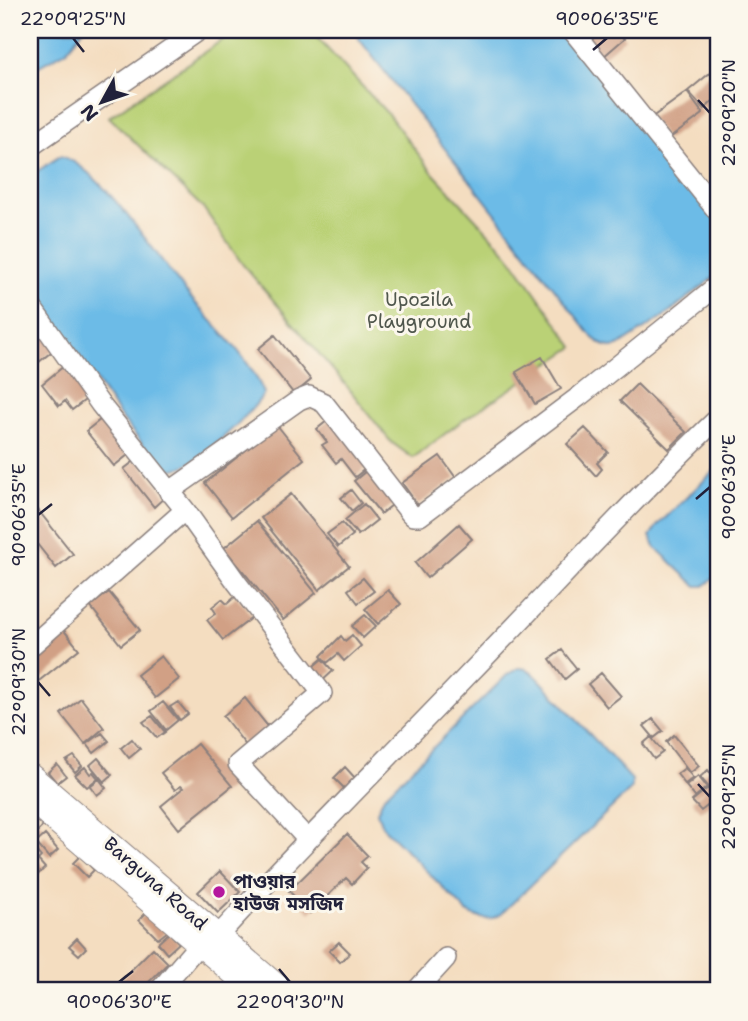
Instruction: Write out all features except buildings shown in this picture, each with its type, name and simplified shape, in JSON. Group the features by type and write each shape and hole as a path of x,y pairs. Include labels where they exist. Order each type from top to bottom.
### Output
{"main road":[{"name":"Barguna Road","path":"30,775 208,940 254,991"},
{"name":"Barguna Road","path":"30,799 208,940 283,991"}],"street":[{"path":"30,147 199,30"},
{"path":"572,30 718,212"},
{"path":"170,492 299,400 309,396 324,403 410,513 420,516 581,395 718,285"},
{"path":"30,305 100,404 322,693 238,764 308,840"},
{"path":"159,991 478,665 617,518 718,418"},
{"path":"30,647 184,510"},
{"path":"416,991 446,958"}],"green space":[{"name":"Upozila Playground","path":"237,30 310,30 387,113 433,173 508,254 574,347 462,421 413,458 391,442 243,265 204,209 109,117"}],"water":[{"path":"30,30 83,30 66,51 30,71"},
{"path":"352,30 567,30 718,219 718,274 667,314 620,345 613,348 603,345 593,338"},
{"path":"60,156 92,176 109,194 186,292 249,365 264,393 242,420 220,440 200,457 182,467 166,470 159,464 122,419 30,284 30,176"},
{"path":"718,467 718,575 704,586 696,586 655,547 650,536"},
{"path":"518,668 527,669 539,679 632,780 632,788 501,914 484,919 467,912 382,826 377,812 384,796 507,675"}],"place":[{"name":"পাওয়ার হাউজ মসজিদ","path":"219,892"}]}
